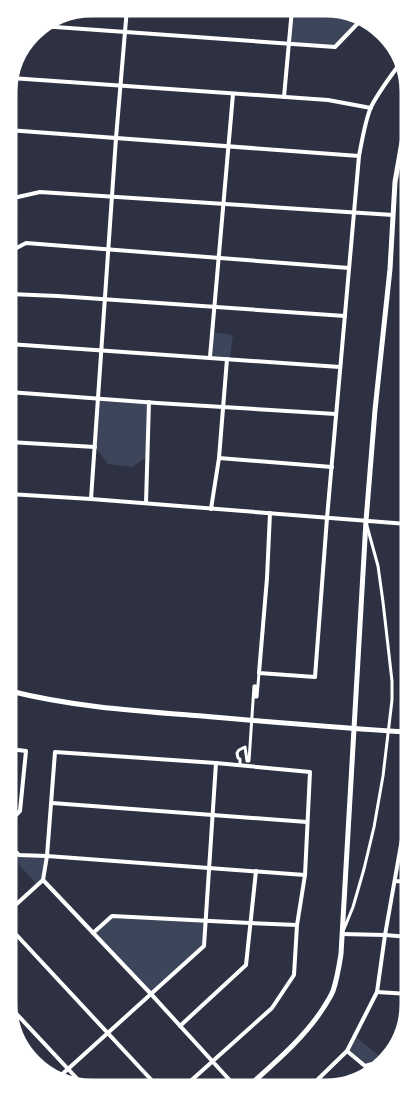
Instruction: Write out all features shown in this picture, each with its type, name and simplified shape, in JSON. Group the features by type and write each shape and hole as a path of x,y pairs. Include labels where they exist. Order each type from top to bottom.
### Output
{"street":[{"path":"91,499 116,138 126,15"},
{"path":"284,97 291,15"},
{"path":"51,27 335,47 358,23"},
{"path":"259,673 315,677 327,518 359,156 364,130 371,108 397,67"},
{"path":"16,78 328,100 371,108"},
{"path":"210,357 233,94"},
{"path":"15,131 359,156"},
{"path":"254,1081 309,1029 328,1001 338,977 341,954 366,521 375,410 390,269 395,182 402,142"},
{"path":"15,197 40,192 393,215"},
{"path":"15,249 26,243 349,268"},
{"path":"15,294 105,299 345,316"},
{"path":"15,344 340,366"},
{"path":"212,509 219,458 227,358"},
{"path":"15,392 336,414"},
{"path":"146,503 149,402"},
{"path":"15,442 95,447"},
{"path":"219,458 332,467"},
{"path":"15,494 146,503 402,524"},
{"path":"240,765 240,760 237,753 245,747 247,761 249,761 254,686 256,686 255,697 257,697 267,578 270,513"},
{"path":"342,934 353,906 374,827 383,776 392,700 392,681 378,566 366,521"},
{"path":"15,692 58,702 119,710 402,732"},
{"path":"15,750 26,751 20,811 15,816"},
{"path":"15,905 43,880 52,803 55,752 240,765 310,772 304,875 297,925 294,976 272,1008 190,1081"},
{"path":"62,1075 204,946 216,764"},
{"path":"52,803 307,822"},
{"path":"316,1081 347,1051 377,992 385,935 402,847"},
{"path":"15,851 19,855 304,875"},
{"path":"180,1026 246,965 256,871"},
{"path":"43,880 151,994 230,1081"},
{"path":"395,881 402,882"},
{"path":"93,933 112,916 250,924 297,925"},
{"path":"15,933 153,1081"},
{"path":"342,934 402,936"},
{"path":"377,992 402,994"},
{"path":"16,1013 78,1080"},
{"path":"347,1051 365,1066 374,1063"}],"shaded area":[{"path":"291,15 340,16 358,23 335,47 289,44"},
{"path":"212,332 233,335 230,359 216,358 211,351"},
{"path":"98,399 149,402 146,457 133,467 108,464 95,447"},
{"path":"19,855 47,856 43,880 37,885 15,860"},
{"path":"112,916 206,921 204,946 151,994 93,933"},
{"path":"355,1036 381,1057 375,1063 365,1066 347,1051"}]}
